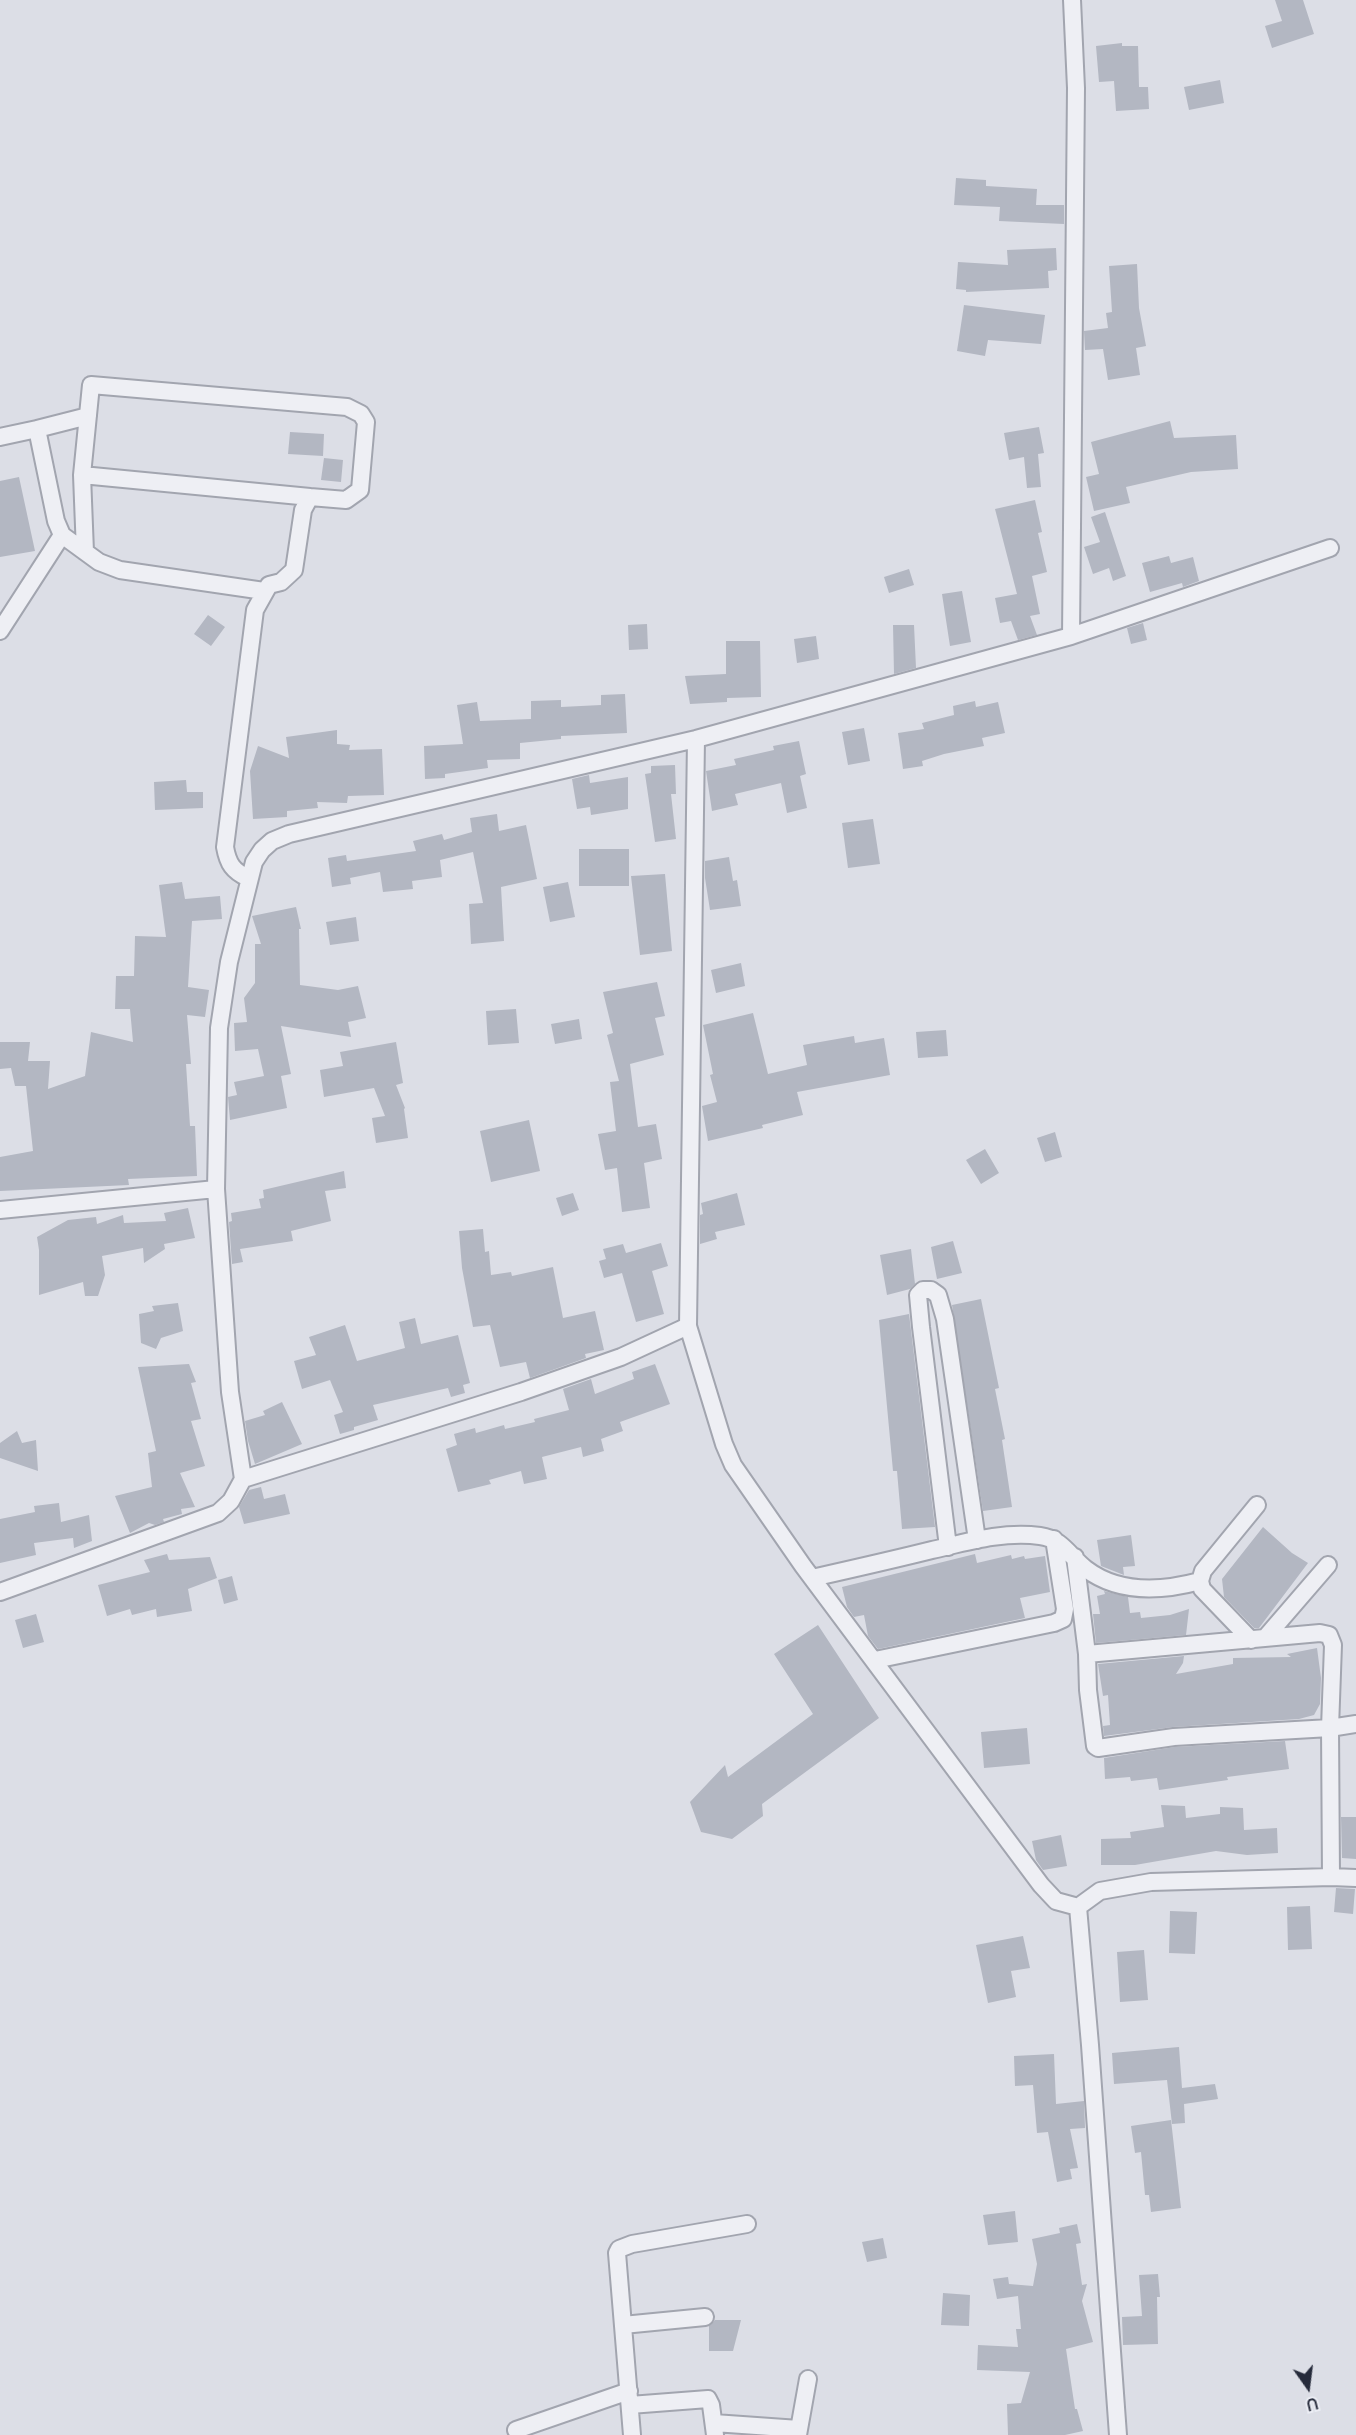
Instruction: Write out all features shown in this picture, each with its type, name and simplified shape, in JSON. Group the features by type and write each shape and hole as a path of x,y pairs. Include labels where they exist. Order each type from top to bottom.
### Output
{"street":[{"path":"1071,636 1076,100 1072,0"},
{"path":"82,475 346,500 360,490 366,422 355,409 91,385 82,475 85,552"},
{"path":"0,437 88,416"},
{"path":"37,429 56,521 62,535 99,562 120,570 264,591"},
{"path":"248,878 235,872 227,861 225,847 255,610 269,585 281,582 294,570 303,510 310,497"},
{"path":"0,631 62,535"},
{"path":"0,1592 218,1514 231,1501 243,1479 230,1392 216,1189 219,1028 229,962 248,878 254,862 272,841 289,834 696,739 1071,636 1330,548"},
{"path":"696,739 688,1326 724,1444 733,1465 812,1578 1041,1885 1056,1901 1078,1907"},
{"path":"0,1210 216,1189"},
{"path":"948,1547 921,1327 918,1295 923,1290 931,1290 938,1295 945,1319 977,1540"},
{"path":"243,1479 521,1392 621,1357 688,1326"},
{"path":"1257,1505 1203,1571 1200,1581 1202,1589 1258,1639"},
{"path":"812,1578 977,1540 1008,1535 1028,1535 1054,1539 1084,1568 1097,1576 1132,1587 1151,1590 1200,1581"},
{"path":"875,1660 1054,1623 1063,1619 1065,1609 1054,1539"},
{"path":"1075,1557 1087,1654 1093,1743 1098,1748 1174,1737 1330,1728 1356,1724"},
{"path":"1258,1639 1328,1565"},
{"path":"1087,1654 1320,1633 1329,1635 1333,1645 1330,1728 1331,1877"},
{"path":"1078,1907 1100,1891 1151,1882 1356,1878"},
{"path":"1078,1907 1118,2435"},
{"path":"632,2435 617,2253 619,2249 632,2244 747,2224"},
{"path":"623,2325 705,2317"},
{"path":"516,2430 629,2398 708,2400 711,2405 714,2429 798,2432 808,2379"}],"building":[{"path":"1275,0 1303,0 1314,34 1272,48 1265,26 1282,21"},
{"path":"1122,43 1122,46 1138,46 1139,87 1148,87 1149,109 1116,111 1114,81 1099,82 1096,46"},
{"path":"1220,80 1224,103 1189,110 1184,87"},
{"path":"956,178 986,180 986,186 1037,189 1036,205 1064,205 1064,224 999,221 1000,207 954,205"},
{"path":"1056,248 1057,270 1048,271 1049,288 966,292 966,290 956,289 958,262 1008,265 1007,250"},
{"path":"1137,264 1139,308 1146,346 1136,348 1140,375 1108,380 1103,349 1085,350 1084,331 1108,328 1106,313 1112,312 1109,266"},
{"path":"964,305 1045,315 1041,344 988,340 985,356 957,351"},
{"path":"1170,421 1174,438 1236,435 1238,469 1191,472 1126,487 1130,503 1094,511 1086,477 1099,474 1091,442"},
{"path":"1039,427 1044,453 1038,454 1041,487 1027,488 1024,457 1009,460 1004,433"},
{"path":"290,432 324,434 323,456 288,454"},
{"path":"324,458 343,460 341,482 321,480"},
{"path":"19,477 35,551 0,557 0,481"},
{"path":"1035,500 1042,532 1038,533 1047,572 1032,576 1040,614 1030,616 1037,635 1018,640 1011,621 1000,623 995,598 1017,594 995,509"},
{"path":"1105,512 1126,576 1113,581 1109,568 1093,574 1084,547 1100,542 1091,517"},
{"path":"1169,556 1171,563 1193,557 1199,581 1183,587 1182,583 1150,592 1142,563"},
{"path":"909,569 914,585 889,593 884,577"},
{"path":"962,591 971,642 950,646 942,594"},
{"path":"208,615 225,627 211,646 194,634"},
{"path":"1143,623 1147,640 1131,644 1127,628"},
{"path":"647,624 648,649 629,650 628,625"},
{"path":"893,625 914,625 916,668 894,674"},
{"path":"816,636 819,659 797,663 794,639"},
{"path":"726,641 760,641 761,697 727,698 727,702 690,704 685,676 726,674"},
{"path":"625,694 627,733 561,736 561,739 520,743 520,759 487,760 488,768 445,774 445,778 425,779 424,746 463,744 457,705 477,702 480,721 531,719 531,701 561,700 561,707 601,705 601,695"},
{"path":"975,701 976,707 998,702 1005,733 982,738 984,746 944,754 922,761 923,766 903,769 898,733 924,729 922,723 954,715 953,706"},
{"path":"864,728 870,761 848,765 842,732"},
{"path":"337,730 337,744 350,745 349,750 382,749 384,795 348,796 347,803 317,802 318,808 287,811 287,817 253,819 250,771 258,746 289,758 286,737"},
{"path":"799,741 806,774 800,776 807,808 787,813 781,783 735,794 738,805 712,811 706,771 736,765 734,759 774,750 773,746"},
{"path":"675,765 676,794 671,794 676,839 655,842 645,774 651,773 651,766"},
{"path":"589,775 590,783 628,777 628,809 591,815 590,807 577,809 572,779"},
{"path":"186,780 187,792 203,792 203,808 155,810 154,782"},
{"path":"497,814 499,831 526,825 537,879 501,887 504,941 471,944 469,904 483,903 473,852 440,860 442,877 412,881 413,889 383,892 380,872 350,878 351,884 332,887 328,858 346,855 347,861 416,851 413,841 442,834 444,840 472,832 470,818"},
{"path":"873,819 880,864 848,868 842,823"},
{"path":"579,849 629,849 629,886 579,886"},
{"path":"729,857 733,881 737,880 741,906 710,910 705,861"},
{"path":"665,874 672,951 640,955 631,876"},
{"path":"182,882 185,899 220,896 222,919 192,921 188,987 209,990 205,1017 187,1015 191,1064 186,1064 190,1126 195,1126 197,1176 128,1179 129,1185 0,1191 0,1157 33,1151 26,1086 15,1086 11,1068 0,1069 0,1042 30,1042 28,1061 50,1061 48,1089 85,1076 91,1032 133,1042 130,1009 115,1009 116,976 134,976 135,936 166,937 159,885"},
{"path":"568,882 575,917 550,922 543,887"},
{"path":"296,907 301,929 299,929 300,985 338,990 358,986 366,1018 348,1022 351,1037 281,1026 291,1074 281,1076 287,1108 230,1120 228,1097 237,1095 234,1082 264,1076 258,1049 235,1051 234,1023 247,1022 244,998 255,983 255,944 261,944 252,916"},
{"path":"356,917 359,941 330,945 326,922"},
{"path":"741,963 745,986 716,993 711,970"},
{"path":"657,982 665,1016 655,1018 664,1055 630,1064 638,1127 656,1124 662,1159 644,1163 650,1208 622,1212 617,1168 605,1170 598,1134 616,1131 610,1082 619,1081 607,1035 613,1033 603,992"},
{"path":"516,1009 519,1043 488,1045 486,1011"},
{"path":"753,1013 768,1074 807,1065 803,1045 854,1036 855,1043 884,1038 890,1075 797,1092 803,1115 762,1125 763,1128 708,1141 702,1106 717,1102 710,1075 713,1074 703,1025"},
{"path":"579,1019 582,1039 555,1044 551,1024"},
{"path":"946,1030 948,1056 918,1058 916,1032"},
{"path":"396,1042 403,1083 396,1085 405,1108 408,1138 376,1143 372,1118 385,1116 374,1088 324,1097 320,1070 343,1066 340,1052"},
{"path":"529,1120 540,1171 491,1182 480,1131"},
{"path":"1055,1132 1062,1157 1045,1162 1037,1138"},
{"path":"985,1149 999,1173 981,1184 966,1160"},
{"path":"344,1171 346,1188 325,1191 331,1221 291,1231 293,1241 240,1249 243,1262 232,1264 229,1222 232,1221 231,1213 261,1208 259,1199 264,1198 263,1190"},
{"path":"573,1193 579,1210 562,1216 556,1198"},
{"path":"737,1193 745,1225 715,1232 717,1239 700,1244 700,1215 703,1214 701,1203"},
{"path":"188,1208 195,1238 164,1244 165,1249 144,1263 143,1248 102,1256 105,1275 98,1296 85,1296 83,1282 39,1295 37,1237 68,1220 96,1217 97,1224 123,1215 124,1223 166,1221 164,1213"},
{"path":"483,1229 485,1252 489,1251 491,1275 511,1272 512,1276 553,1267 563,1318 595,1311 604,1350 585,1354 586,1358 530,1378 526,1362 500,1367 490,1325 473,1327 462,1268 459,1231"},
{"path":"953,1241 962,1273 937,1279 931,1247"},
{"path":"661,1243 668,1266 652,1271 664,1314 636,1322 622,1273 604,1278 599,1261 606,1259 603,1249 623,1244 626,1253"},
{"path":"911,1249 915,1284 910,1289 887,1295 880,1255"},
{"path":"981,1299 999,1388 995,1389 1005,1439 1002,1440 1012,1507 983,1511 952,1305"},
{"path":"178,1303 183,1331 161,1338 156,1349 141,1343 139,1314 154,1311 152,1306"},
{"path":"909,1314 935,1527 902,1529 897,1471 893,1471 879,1320"},
{"path":"415,1318 421,1344 458,1335 470,1383 463,1385 465,1393 451,1397 448,1388 373,1405 378,1420 340,1434 334,1415 343,1412 330,1380 302,1389 294,1361 316,1355 309,1337 345,1325 357,1361 405,1348 399,1322"},
{"path":"189,1364 196,1382 191,1383 201,1419 191,1421 205,1466 180,1473 195,1507 181,1509 182,1514 163,1519 164,1522 155,1525 149,1523 130,1533 115,1496 152,1487 148,1453 156,1451 138,1367"},
{"path":"655,1364 670,1404 620,1422 623,1431 601,1439 604,1451 583,1457 581,1447 542,1457 547,1479 524,1484 521,1471 489,1480 491,1484 458,1492 446,1449 457,1445 454,1434 475,1428 476,1433 504,1425 505,1429 535,1422 534,1419 569,1410 563,1389 591,1379 595,1394 634,1379 632,1372"},
{"path":"282,1402 302,1444 255,1464 245,1421 265,1415 263,1411"},
{"path":"17,1431 22,1443 36,1440 38,1471 0,1458 0,1443"},
{"path":"261,1487 264,1499 285,1494 290,1514 244,1524 239,1507 249,1490"},
{"path":"59,1503 61,1522 89,1515 92,1541 74,1548 73,1538 34,1543 36,1555 0,1563 0,1519 35,1512 34,1506"},
{"path":"1263,1527 1292,1553 1308,1563 1259,1628 1254,1628 1224,1597 1222,1579"},
{"path":"1131,1535 1135,1566 1123,1567 1124,1575 1101,1566 1097,1540"},
{"path":"167,1554 169,1560 210,1557 217,1578 188,1589 192,1611 157,1617 156,1609 132,1615 130,1609 107,1616 98,1585 150,1572 144,1560"},
{"path":"975,1554 977,1563 1011,1555 1012,1559 1024,1556 1025,1559 1045,1556 1050,1592 1020,1598 1025,1618 878,1649 868,1636 864,1615 854,1617 847,1607 842,1587"},
{"path":"232,1576 238,1600 224,1604 218,1580"},
{"path":"1104,1591 1128,1597 1130,1613 1140,1612 1141,1618 1170,1615 1189,1609 1186,1635 1096,1643 1093,1614 1100,1614 1097,1596 1105,1594"},
{"path":"36,1614 44,1642 23,1648 15,1620"},
{"path":"818,1625 879,1718 762,1804 763,1816 732,1839 701,1832 690,1802 725,1765 728,1777 813,1714 774,1654"},
{"path":"1317,1648 1321,1678 1320,1704 1314,1715 1299,1719 1173,1727 1104,1736 1103,1726 1110,1725 1108,1695 1103,1696 1098,1664 1184,1656 1183,1663 1176,1674 1233,1664 1233,1658 1291,1657 1287,1654"},
{"path":"1027,1728 1030,1764 984,1768 981,1732"},
{"path":"1285,1741 1289,1769 1227,1777 1228,1780 1159,1790 1157,1778 1131,1781 1130,1777 1105,1779 1104,1758 1175,1747"},
{"path":"1161,1805 1185,1806 1186,1818 1220,1814 1220,1807 1243,1808 1244,1830 1277,1828 1278,1853 1247,1855 1216,1851 1135,1865 1101,1865 1101,1839 1131,1838 1130,1832 1164,1827"},
{"path":"1341,1817 1356,1817 1356,1859 1342,1858"},
{"path":"1061,1835 1067,1866 1043,1870 1036,1860 1032,1841"},
{"path":"1336,1888 1355,1889 1353,1914 1334,1912"},
{"path":"1310,1906 1312,1949 1288,1950 1287,1907"},
{"path":"1170,1911 1197,1912 1195,1954 1169,1953"},
{"path":"1023,1936 1030,1968 1011,1971 1016,1997 988,2003 976,1945"},
{"path":"1144,1950 1148,2000 1120,2002 1117,1952"},
{"path":"1179,2047 1182,2088 1215,2084 1218,2099 1184,2104 1185,2123 1172,2124 1167,2080 1114,2084 1112,2053"},
{"path":"1054,2054 1056,2104 1084,2101 1085,2128 1070,2129 1078,2168 1070,2169 1072,2179 1057,2182 1048,2132 1037,2133 1033,2085 1015,2086 1014,2056"},
{"path":"1171,2120 1181,2208 1151,2212 1149,2195 1145,2195 1141,2152 1135,2153 1131,2126"},
{"path":"1015,2211 1018,2242 988,2245 983,2215"},
{"path":"1077,2224 1081,2243 1076,2244 1082,2285 1087,2284 1082,2301 1093,2342 1066,2349 1075,2409 1077,2409 1083,2431 1065,2435 1008,2435 1007,2404 1021,2403 1030,2372 977,2370 978,2345 1018,2347 1016,2329 1021,2329 1018,2296 997,2299 993,2279 1008,2277 1009,2284 1033,2286 1037,2264 1032,2239 1060,2233 1059,2228"},
{"path":"883,2238 887,2258 867,2262 862,2242"},
{"path":"1158,2274 1160,2297 1157,2297 1158,2344 1123,2345 1122,2317 1142,2316 1139,2275"},
{"path":"943,2293 970,2295 969,2326 941,2325"},
{"path":"715,2320 741,2320 733,2351 709,2351 709,2326"}]}
